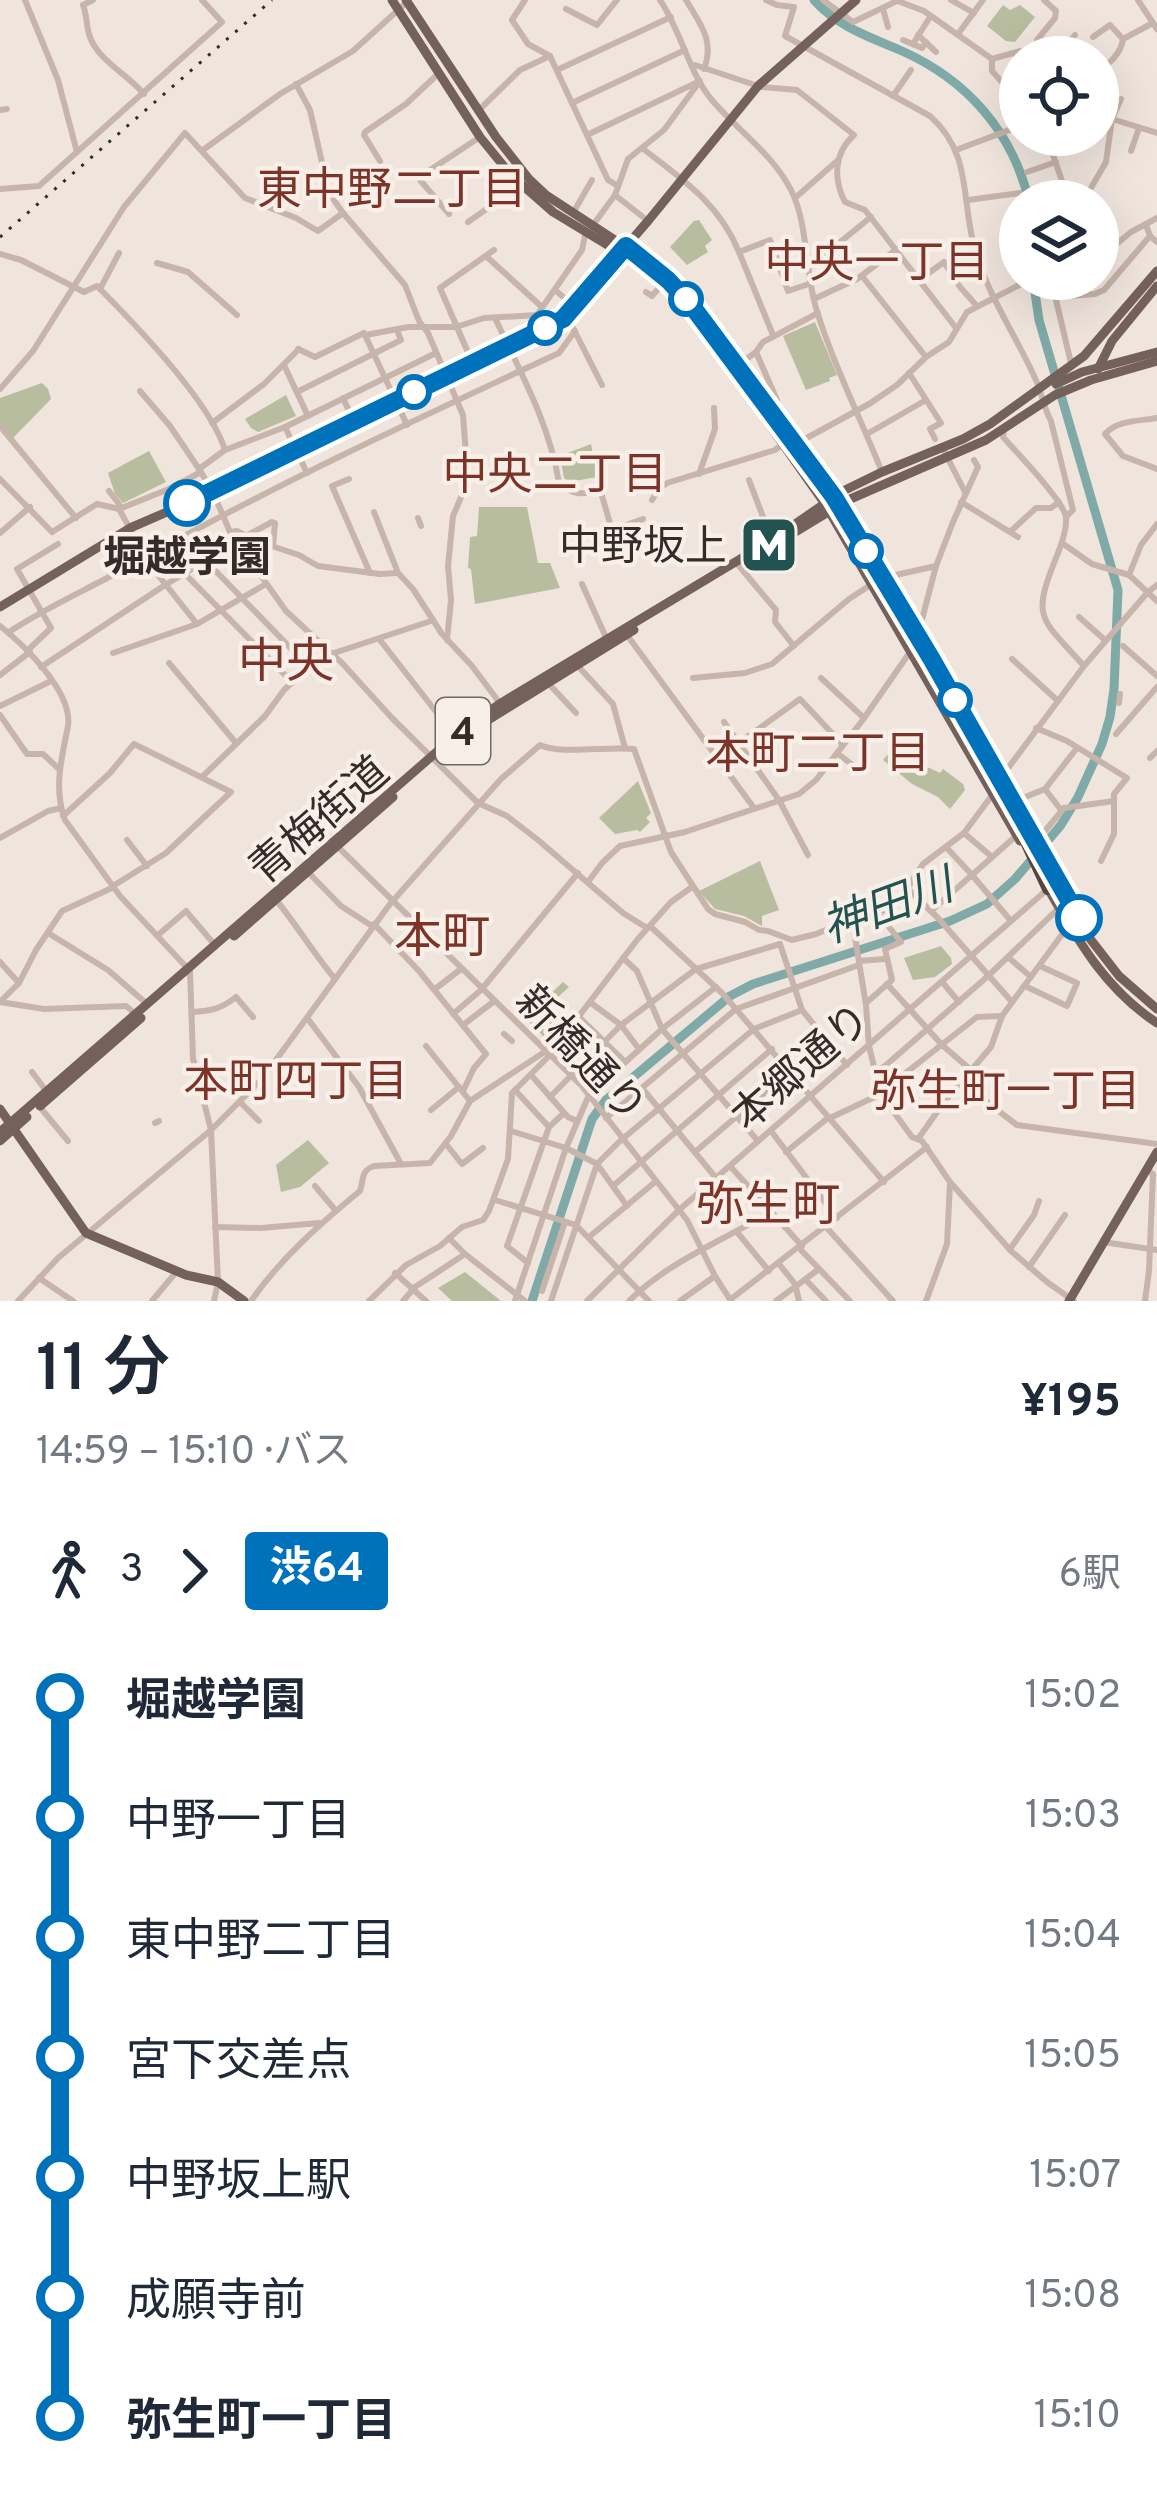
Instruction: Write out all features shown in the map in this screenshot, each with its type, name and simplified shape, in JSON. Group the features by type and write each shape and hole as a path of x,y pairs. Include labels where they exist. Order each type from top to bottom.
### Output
{"highway":[{"path":"925,663 1053,885"}],"main road":[{"path":"0,607 130,528 213,492 396,401 413,386 446,377 571,312 758,86 852,1"},
{"path":"401,5 481,137 521,185 553,212 590,228"},
{"path":"401,5 529,179 590,228 668,280 771,409 788,442"},
{"path":"623,250 691,316 832,504 915,633 925,663 995,781 1017,835 1035,854"},
{"path":"1066,377 1157,272"},
{"path":"1091,380 1124,326 1157,286"},
{"path":"1124,326 1119,349 1134,359"},
{"path":"1093,348 1090,360 1098,368 1120,372"},
{"name":"青梅街道","path":"13,1125 455,736 501,704 832,504 881,485 941,448 1004,429 1043,403 1066,377 1157,352"},
{"name":"青梅街道","path":"1066,377 1091,380 1157,361"},
{"name":"4","path":"1040,390 1053,387"},
{"name":"青梅街道","path":"432,759 608,642 739,566 882,472 990,424 1040,390"},
{"path":"878,582 910,651 925,663"},
{"path":"995,781 1013,802 1035,854"},
{"name":"青梅街道","path":"0,1137 136,1014 308,872 334,844"},
{"path":"1053,885 1059,908 1091,960 1114,988 1157,1023"},
{"path":"1053,885 1102,955 1157,1009"},
{"path":"0,1109 86,1233 203,1281 218,1282 248,1301"},
{"path":"1071,1300 1147,1170 1157,1142"}],"street":[{"path":"25,0 58,80 77,152"},
{"path":"93,0 81,2 91,41 144,94"},
{"path":"0,189 39,186 221,22 202,0"},
{"path":"525,0 512,20 528,44 550,56 608,181 648,221"},
{"path":"566,9 597,25 617,0"},
{"path":"660,0 712,100 780,171 795,198 818,313 882,472"},
{"path":"686,0 706,29 710,55 704,69"},
{"path":"766,0 794,7 784,36 934,119 955,150 963,169 976,254 1051,421 1073,510 1066,517 1062,543 1042,597 1042,614 1083,667"},
{"path":"823,0 837,17 853,22 897,1 910,4 992,59"},
{"path":"951,0 974,14"},
{"path":"958,34 983,0"},
{"path":"1040,36 1057,11 1044,0"},
{"path":"1123,39 1155,26 1138,0"},
{"path":"203,150 296,83 353,51 401,5"},
{"path":"883,9 888,27"},
{"path":"556,70 670,16"},
{"path":"915,40 931,16"},
{"path":"1094,36 1110,25 1123,39 1119,52"},
{"path":"903,40 926,42 936,52"},
{"path":"572,103 685,50"},
{"path":"478,110 520,70 550,56"},
{"path":"992,59 999,57"},
{"path":"992,59 992,71 999,79"},
{"path":"691,64 758,86 804,94 854,135 838,160 838,182 845,202 865,210 956,328"},
{"path":"893,96 910,70"},
{"path":"380,160 365,132 406,104 439,73"},
{"path":"587,135 700,81"},
{"path":"212,423 298,349 315,357 364,333 456,327 540,311 582,250 590,228 616,191 628,159 664,130 700,81"},
{"path":"296,83 310,110 329,193 405,285 465,426 468,481 453,519 446,640"},
{"path":"1119,121 1157,133"},
{"path":"1130,152 1139,128"},
{"path":"0,389 23,365 134,193 185,134 249,201 318,231 343,213"},
{"path":"955,150 999,136"},
{"path":"449,214 421,176 481,137"},
{"path":"642,148 710,203 732,236 773,335"},
{"path":"1054,156 1062,180"},
{"path":"795,198 838,160"},
{"path":"1027,172 1056,162"},
{"path":"573,214 592,180"},
{"path":"468,222 521,185"},
{"path":"968,200 999,196"},
{"path":"807,269 871,217"},
{"path":"1119,242 1157,218"},
{"path":"1119,275 1154,239 1146,225"},
{"path":"739,252 770,240 788,291 810,284"},
{"path":"814,299 862,276 897,249"},
{"path":"0,254 84,292 93,286 100,289 134,322 212,423 225,450"},
{"path":"100,289 118,254"},
{"path":"473,364 440,289 490,254 540,311 543,329"},
{"path":"920,280 944,262 976,305"},
{"path":"157,263 188,272 237,315"},
{"path":"862,276 926,357"},
{"path":"646,292 652,296 662,284"},
{"path":"555,290 571,312 575,331 602,386"},
{"path":"652,500 664,485 803,440 878,398 949,342 967,311 999,293"},
{"path":"1057,300 1066,377"},
{"path":"737,365 773,335 818,313"},
{"path":"496,318 553,451 559,483 570,493 583,495 600,489 612,530 643,519"},
{"path":"297,392 401,340 397,330"},
{"path":"214,1301 218,1282 212,1130 193,1059 190,971 113,887 62,812 59,769 68,713 29,651 2,629 83,592 222,514 560,353 575,331"},
{"path":"366,334 407,425"},
{"path":"756,352 777,400 771,409"},
{"path":"52,532 97,504 119,508 169,489 225,450 285,428 436,353"},
{"path":"284,365 308,416"},
{"path":"909,373 940,423 930,429 963,498 1014,534 1036,508 1051,508 1058,502"},
{"path":"140,391 200,470 230,532 286,610 460,787 507,817 623,913 649,927 716,987 884,1182"},
{"path":"343,398 354,422"},
{"path":"867,434 926,400"},
{"path":"699,474 715,430 714,408"},
{"path":"1157,418 1112,426 1106,434 1123,457 1157,469"},
{"path":"0,426 76,518"},
{"path":"285,428 307,473"},
{"path":"1004,429 1003,437 1066,517"},
{"path":"915,633 978,467 974,460"},
{"path":"0,478 60,546 17,569 51,628 0,675"},
{"path":"349,479 332,486 382,585"},
{"path":"749,480 772,539"},
{"path":"109,491 165,585 197,624"},
{"path":"0,533 30,507"},
{"path":"374,512 398,573 431,621 501,704"},
{"path":"246,536 272,522 273,546"},
{"path":"1129,575 1141,545 1157,524"},
{"path":"230,532 319,566 398,573"},
{"path":"41,667 238,542"},
{"path":"1062,543 1092,564 1129,575 1157,601"},
{"path":"206,561 309,668"},
{"path":"739,566 776,610 775,622 794,646"},
{"path":"693,678 772,664 849,599 896,575 937,566"},
{"path":"185,574 292,682"},
{"path":"112,653 197,624 266,584"},
{"path":"582,584 608,642"},
{"path":"550,1097 621,1025 696,969 896,904 923,864 964,833 995,781 1083,667 1157,585"},
{"path":"1079,616 1108,637"},
{"path":"203,776 309,668 331,654 431,621"},
{"path":"627,635 754,808"},
{"path":"379,639 455,736"},
{"path":"1123,646 1157,676"},
{"path":"588,882 620,846 665,837 799,794 837,753 910,651"},
{"path":"1012,659 1058,701"},
{"path":"169,663 236,743"},
{"path":"577,665 613,704 665,837 692,887 715,914 779,939"},
{"path":"821,678 864,718"},
{"path":"0,706 51,681"},
{"path":"548,683 576,713"},
{"path":"1116,734 1157,688"},
{"path":"718,759 800,699 843,745"},
{"path":"0,715 27,754 43,754 59,769"},
{"path":"724,722 779,800 808,855"},
{"path":"1036,728 1127,778 1117,788 1114,834 1101,861"},
{"path":"0,838 48,811 62,812 110,773 134,744 231,792 166,853 113,887 62,911 19,983 0,1002"},
{"path":"18,1301 86,1233 212,1130 262,1079 373,925 505,775 540,745 551,750 629,748"},
{"path":"1013,802 1045,789 1077,748"},
{"path":"1150,758 1157,751"},
{"path":"837,753 859,770"},
{"path":"1045,789 1063,809"},
{"path":"1063,809 1114,801"},
{"path":"1035,854 1063,809"},
{"path":"964,833 992,857"},
{"path":"931,910 1017,835"},
{"path":"127,840 147,866"},
{"name":"新橋通り","path":"334,844 589,1095 679,1210 731,1300"},
{"path":"946,847 1011,921"},
{"path":"308,872 341,906 373,925 486,1054 461,1089 431,1110"},
{"path":"453,1014 481,990 578,873"},
{"name":"本郷通り","path":"589,1300 679,1210 1053,885"},
{"path":"369,1301 395,1273 470,1223 483,1220 508,1159 510,1101 515,1090 649,927 692,887"},
{"path":"907,888 1012,1002"},
{"path":"276,899 335,980"},
{"path":"875,1071 988,976 1059,908"},
{"path":"158,935 186,911 215,944"},
{"path":"866,1003 892,980 885,949 900,941 877,912"},
{"path":"852,919 875,1071 901,1123 927,1147 950,1182 1010,1249 1071,1300"},
{"path":"918,1139 991,1047 1001,1016 1069,925"},
{"path":"47,933 108,970 148,1004"},
{"path":"779,939 802,1010 848,1065"},
{"path":"1008,957 1031,977"},
{"path":"622,958 637,971 662,1029 758,1142"},
{"path":"601,1111 642,1088 736,1009 858,962 886,958"},
{"path":"0,962 19,983"},
{"path":"1040,966 1077,983 1063,1016"},
{"path":"434,990 460,969"},
{"path":"943,983 959,1001"},
{"path":"887,984 971,1070"},
{"path":"1025,986 1067,1006"},
{"path":"449,1238 519,1299 566,1148 589,1095 716,987"},
{"path":"192,1012 224,1007 236,997 253,1017"},
{"path":"463,1025 493,1001"},
{"path":"0,1002 44,1009 126,1006 136,1014"},
{"path":"591,1003 621,1025 639,1049"},
{"path":"551,1301 598,1164 754,1029 802,1010"},
{"path":"576,1016 626,1062"},
{"path":"786,1152 829,1118 885,1091 977,1017 1001,1016"},
{"path":"308,1019 359,1087 401,1164"},
{"path":"504,1034 512,1041"},
{"path":"694,1152 826,1040"},
{"path":"426,1046 470,1101"},
{"path":"613,1186 772,1049"},
{"path":"248,1301 323,1222 360,1192 366,1170 430,1163 470,1101 548,1053"},
{"path":"32,1072 47,1092"},
{"path":"531,1075 577,1121"},
{"path":"962,1083 1017,1126 1157,1142"},
{"path":"642,1088 716,1178"},
{"path":"515,1090 549,1127"},
{"path":"240,1102 259,1121"},
{"path":"39,1106 68,1141"},
{"path":"528,1263 507,1246 549,1127 564,1113"},
{"path":"511,1131 566,1148 598,1164 627,1206"},
{"path":"770,1131 838,1218"},
{"path":"446,1144 462,1164 483,1148"},
{"path":"731,1300 927,1147"},
{"path":"730,1166 850,1301"},
{"path":"1145,1301 1153,1250 1153,1174 1147,1170"},
{"path":"589,1238 656,1182"},
{"path":"926,1301 947,1244 950,1182"},
{"path":"315,1186 336,1211"},
{"path":"495,1200 576,1226 650,1301"},
{"path":"1010,1249 1039,1201"},
{"path":"629,1301 701,1249 770,1212"},
{"path":"1029,1267 1065,1215"},
{"path":"542,1291 561,1220"},
{"path":"215,1227 323,1222"},
{"path":"826,1227 893,1301"},
{"path":"737,1232 770,1271"},
{"path":"1102,1242 1153,1250"},
{"path":"403,1301 465,1254"},
{"path":"779,1264 799,1301"},
{"path":"776,1301 819,1268"},
{"path":"152,1301 177,1271"},
{"path":"395,1273 425,1301"},
{"path":"680,1301 715,1276"},
{"path":"39,1278 73,1301"},
{"path":"806,1280 826,1301"}],"green space":[{"path":"1003,5 1010,10 1020,5 1035,17 1020,36 1000,36 987,26"},
{"path":"699,220 712,240 705,246 708,252 687,265 670,247"},
{"path":"815,322 837,375 806,390 783,336"},
{"path":"42,383 51,399 12,439 0,424 0,398"},
{"path":"286,395 296,416 258,432 251,428 245,419"},
{"path":"591,444 597,477 569,482 560,456"},
{"path":"149,451 166,482 123,503 108,473"},
{"path":"479,507 527,507 538,563 550,563 560,588 475,604 468,568"},
{"path":"900,740 925,766 940,773 943,769 963,784 965,790 950,809 883,760"},
{"path":"638,781 650,822 640,832 615,834 599,818"},
{"path":"760,861 779,910 762,916 762,926 715,909 699,891"},
{"path":"941,946 952,964 935,977 913,980 904,958"},
{"path":"563,982 569,987 547,1007 560,1023 546,1039 521,1014"},
{"path":"308,1140 329,1163 300,1187 281,1192 276,1165"},
{"path":"465,1272 501,1301 452,1301 438,1288"}],"waterway":[{"name":"神田川","path":"814,0 844,24 925,63 966,93 998,130 1022,180"},
{"name":"神田川","path":"532,1301 592,1119 606,1100 730,996 753,984 950,921 987,904 1061,825 1078,797 1110,717 1118,590 1036,300"}],"tunnel":[{"path":"881,578 886,596 926,663"},
{"path":"963,733 994,783"}],"railway":[{"path":"0,237 272,0"}],"bus line":[{"name":"渋64","path":"187,503 563,319 626,246 692,306 834,497 1079,918"}],"place":[{"name":"堀越学園","path":"187,503"},
{"name":"中野坂上","path":"769,545"}],"district":[{"name":"東中野二丁目","path":"392,188"},
{"name":"中央一丁目","path":"877,261"},
{"name":"中央二丁目","path":"555,473"},
{"name":"中央","path":"286,660"},
{"name":"本町二丁目","path":"818,752"},
{"name":"本町","path":"442,935"},
{"name":"本町四丁目","path":"296,1080"},
{"name":"弥生町一丁目","path":"1006,1090"},
{"name":"弥生町","path":"768,1203"}]}
